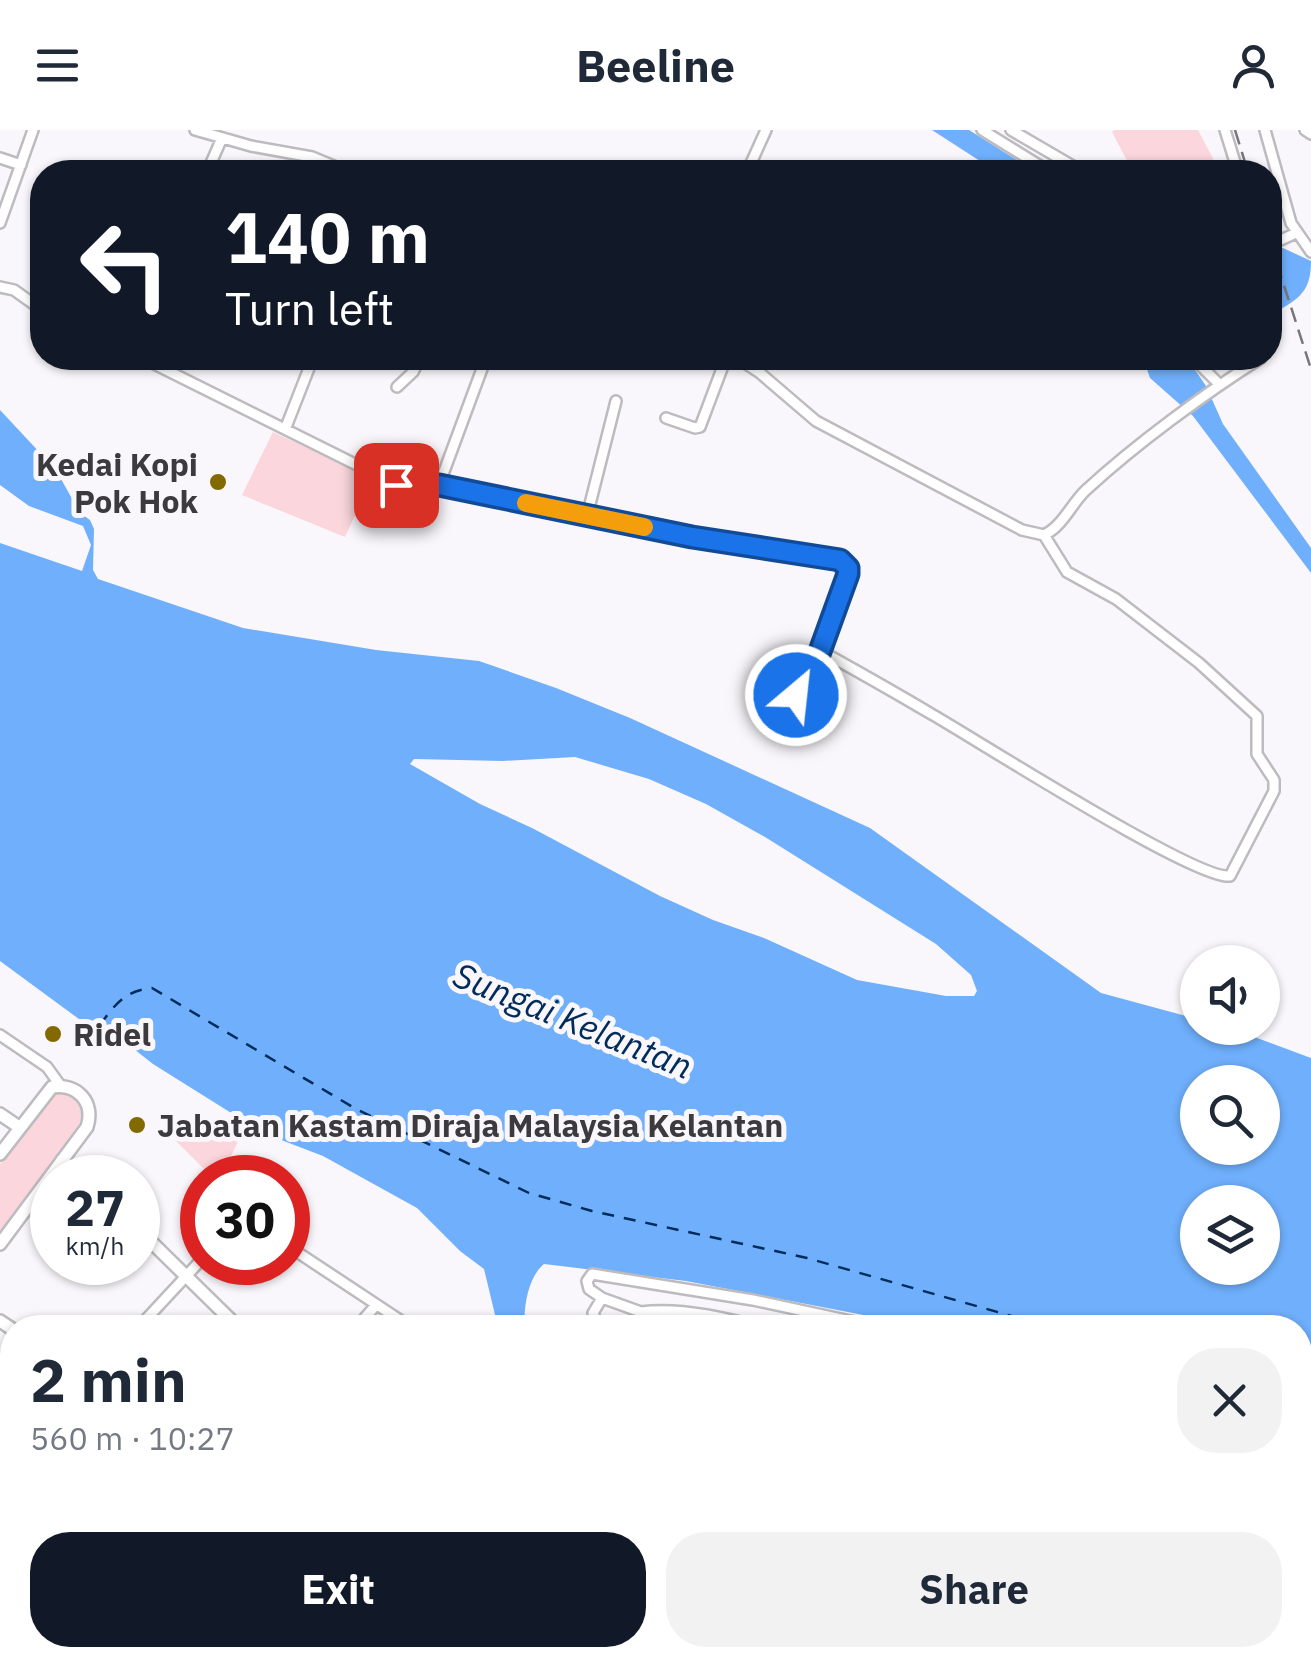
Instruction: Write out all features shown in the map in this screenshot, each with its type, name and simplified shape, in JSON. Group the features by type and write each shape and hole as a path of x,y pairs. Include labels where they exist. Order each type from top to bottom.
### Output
{"main road":[{"path":"0,1154 57,1081 81,1094 90,1113 87,1126 66,1155"},
{"path":"0,1114 20,1128"},
{"path":"0,1244 30,1203"},
{"path":"160,1250 180,1269"},
{"path":"196,1285 226,1315"}],"street":[{"path":"0,223 33,130"},
{"path":"195,130 321,160"},
{"path":"752,160 766,130"},
{"path":"982,130 1031,160"},
{"path":"1011,130 1062,160"},
{"path":"1225,130 1234,160"},
{"path":"1265,130 1274,160"},
{"path":"212,160 222,138"},
{"path":"0,158 21,164"},
{"path":"1282,188 1296,234 1311,252"},
{"path":"1282,235 1292,222"},
{"path":"1282,238 1296,234"},
{"path":"0,287 14,290 30,301"},
{"path":"167,370 396,485 439,485 692,537 840,560 848,574 802,694 779,688 777,666"},
{"path":"286,427 309,370"},
{"path":"397,387 414,370"},
{"path":"439,485 482,370"},
{"path":"666,418 700,427 721,370"},
{"path":"757,370 816,421 1022,530 1044,535 1066,571 1117,600 1198,662 1257,716 1257,754 1274,780 1274,791 1230,876 1222,877 1176,856 1035,777 819,650"},
{"path":"1204,370 1218,385"},
{"path":"1044,535 1061,522 1085,491 1241,370"},
{"path":"588,516 616,400"},
{"path":"0,1035 48,1067 57,1081"},
{"path":"310,1261 392,1315"},
{"path":"682,1315 641,1312 602,1298 588,1289 587,1281 592,1274 823,1315"},
{"path":"150,1315 180,1283"},
{"path":"593,1315 602,1298"},
{"path":"367,1315 376,1305"}],"shaded area":[{"path":"1198,130 1214,160 1127,160 1112,132"},
{"path":"273,432 372,478 345,537 242,495"},
{"path":"58,1093 70,1096 83,1111 80,1123 57,1155 30,1155 30,1192 0,1234 0,1164 48,1100"},
{"path":"178,1117 242,1133 232,1155 190,1155 165,1130"}],"water":[{"path":"932,130 969,130 1017,160 978,160"},
{"path":"1282,248 1311,261 1305,289 1282,308"},
{"path":"1147,370 1195,370 1223,424 1311,548 1311,573 1193,416 1150,378"},
{"name":"Sungai Kelantan","path":"0,410 56,470 80,513 90,520 94,529 93,570 98,579 243,628 376,650 479,661 556,688 870,828 1101,993 1180,1014 1180,1045 1276,1045 1311,1058 1311,1315 863,1315 686,1281 544,1264 528,1293 525,1315 495,1315 484,1269 417,1208 323,1156 263,1133 153,1064 116,1035 119,1030 114,1026 83,1022 0,961 0,543 82,571 91,545 83,526 29,506 0,485","holes":["575,757 649,779 706,804 936,944 971,975 977,991 974,996 946,996 857,980 660,896 410,764 414,759 503,761"]}],"ferry route":[{"path":"100,1025 122,999 152,988 356,1109 529,1193 592,1211 807,1258 1008,1315"}],"railway":[{"path":"1235,130 1244,160"},
{"path":"1282,279 1311,369"}],"slow traffic":[{"path":"526,503 644,527"}],"place":[{"name":"Kedai Kopi Pok Hok","path":"218,482"},
{"name":"Ridel","path":"53,1034"},
{"name":"Jabatan Kastam Diraja Malaysia Kelantan","path":"137,1125"}],"route":[{"path":"396,485 439,485 692,537 840,560 848,574 806,690 796,695"}]}
